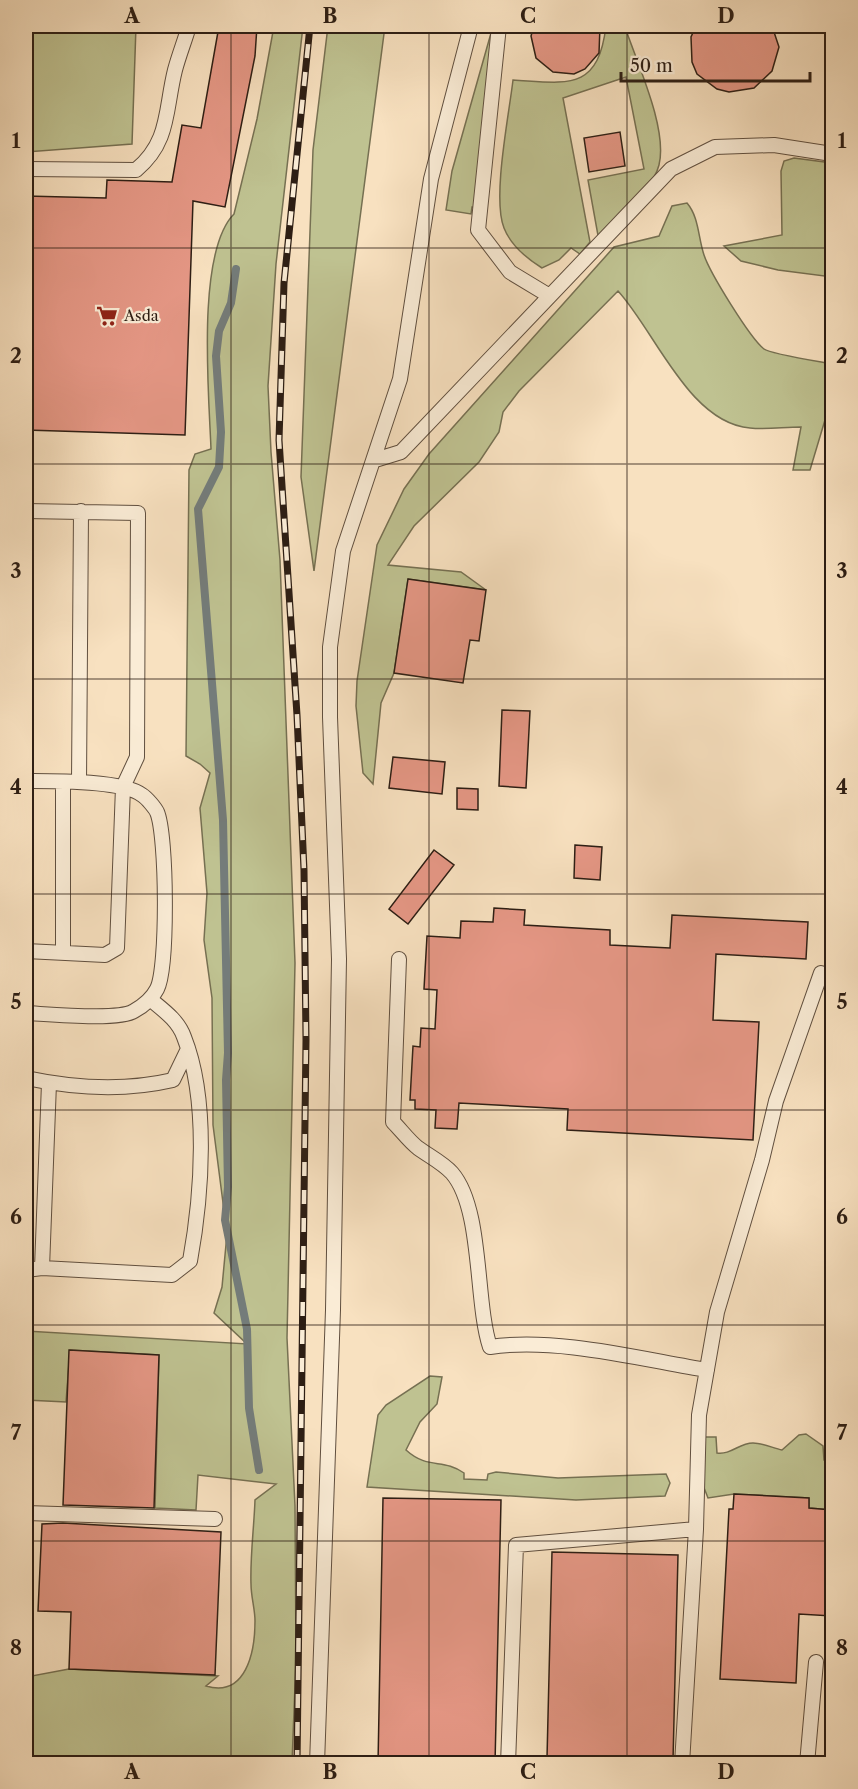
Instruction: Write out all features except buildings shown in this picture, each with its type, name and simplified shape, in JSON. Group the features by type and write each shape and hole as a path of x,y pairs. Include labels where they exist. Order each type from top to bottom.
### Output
{"lane":[{"path":"26,169 136,170 150,158 162,140 175,70 189,26"},
{"path":"317,1764 333,1310 339,959 330,717 330,647 343,551 400,379 431,179 471,26"},
{"path":"499,26 478,230 510,272 548,295"},
{"path":"375,460 401,452 548,295 671,169 686,159 715,147 774,145 832,154"},
{"path":"26,511 138,513 137,757 123,787 117,948 105,955 26,951"},
{"path":"79,782 81,511"},
{"path":"26,781 79,782 123,787 142,794 157,812 165,877 163,964 157,989 150,999 132,1013 90,1016 26,1013"},
{"path":"63,782 63,952"},
{"path":"399,959 393,1122 416,1146 452,1172 465,1196 477,1262 484,1330 490,1347 516,1343 561,1346 707,1370"},
{"path":"682,1764 696,1529 699,1415 717,1312 762,1160 776,1101 821,973"},
{"path":"26,1270 42,1268 172,1275 190,1261 199,1214 200,1150 197,1082 184,1037 173,1019 150,999"},
{"path":"26,1078 49,1083 141,1087 173,1080 187,1051"},
{"path":"42,1268 49,1083"},
{"path":"26,1513 215,1519"},
{"path":"508,1764 516,1545 696,1529"},
{"path":"807,1764 816,1662"}],"green space":[{"path":"26,26 136,26 132,144 26,152"},
{"path":"274,26 303,26 276,264 268,386 280,560 295,963 287,1338 295,1506 296,1659 292,1763 26,1763 26,1677 69,1669 218,1676 206,1686 220,1688 231,1685 246,1670 255,1633 251,1574 255,1500 276,1484 198,1475 196,1510 155,1508 159,1355 70,1350 66,1402 26,1400 26,1331 247,1344 214,1313 222,1287 227,1234 213,1125 212,998 204,940 207,893 200,808 210,773 186,756 189,470 195,454 211,449 207,361 209,291 214,259 222,233 234,214 257,119"},
{"path":"328,26 385,26 314,571 301,477 313,150"},
{"path":"493,26 486,208 472,207 471,214 446,210 452,171"},
{"path":"606,26 625,27 655,115 661,150 659,165 642,195 599,241 588,180 644,169 626,77 563,98 590,242 580,254 571,248 559,260 542,268 515,246 504,228 501,214 501,177 513,80 564,82 577,79 587,73 596,63"},
{"path":"794,158 832,163 832,226 826,255 832,257 832,277 778,270 741,261 724,246 782,235 781,171 784,161"},
{"path":"687,203 696,221 704,255 714,276 758,343 768,351 832,364 832,422 825,420 810,470 793,470 801,427 750,428 728,422 709,410 675,373 618,291 519,391 503,412 499,432 479,462 414,526 388,565 461,572 486,590 408,579 394,673 381,703 373,784 363,773 356,706 357,681 377,545 404,489 429,454 614,247 659,236 672,206"},
{"path":"430,1376 442,1377 437,1404 420,1422 406,1450 421,1460 456,1469 464,1473 464,1479 487,1480 488,1474 496,1472 558,1478 666,1474 670,1483 665,1496 576,1500 367,1487 378,1415 386,1405"},
{"path":"806,1434 823,1446 824,1460 832,1460 832,1510 809,1508 809,1498 734,1494 708,1498 701,1480 701,1437 716,1437 717,1453 722,1453 753,1443 782,1450 799,1435"}],"waterway":[{"path":"236,269 231,303 219,331 216,356 221,432 219,467 198,509 223,820 228,1053 226,1080 228,1187 225,1220 247,1329 249,1408 259,1470"}],"railway":[{"path":"297,1764 306,1040 304,870 297,715 279,440 284,283 310,26"}],"place":[{"name":"Asda","path":"107,316"}]}
